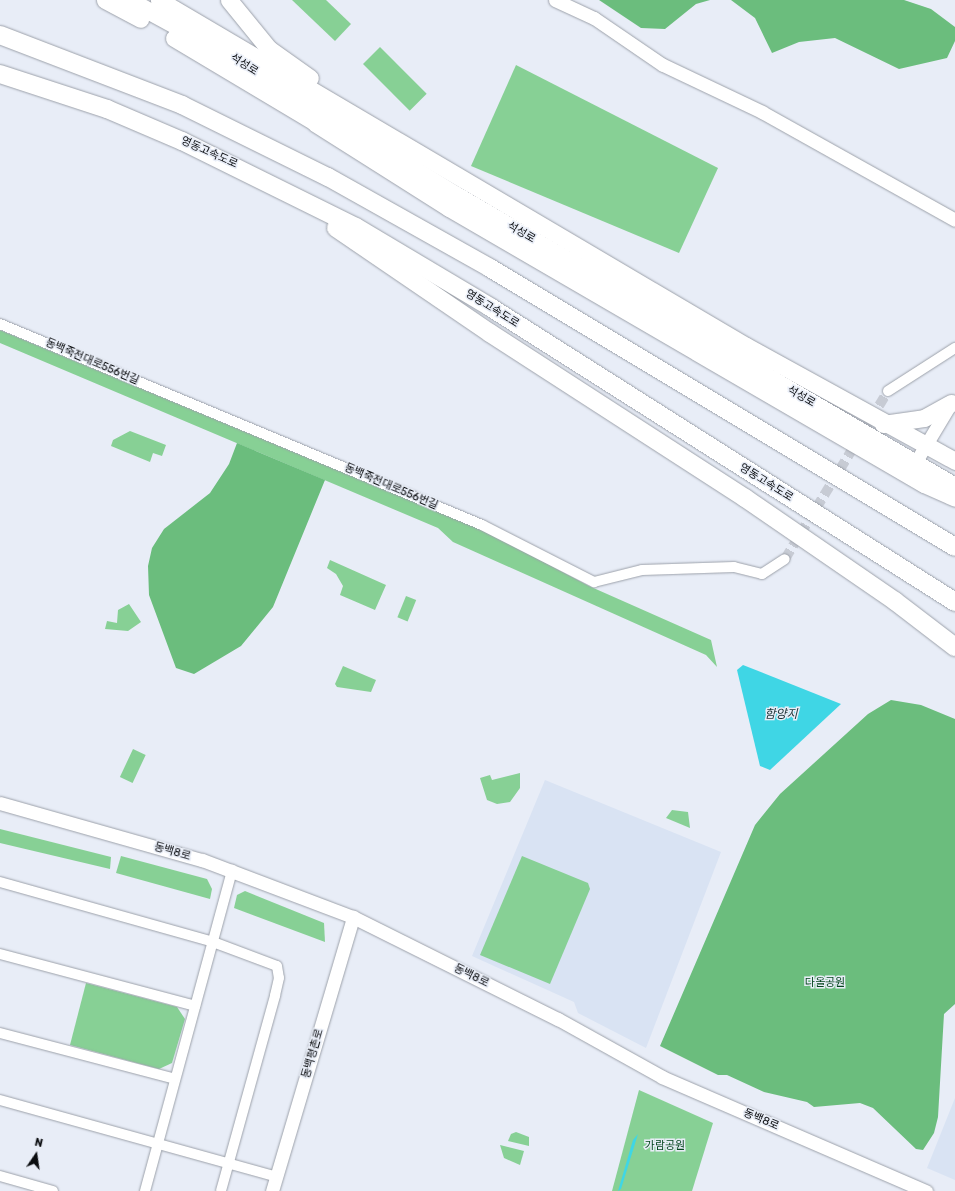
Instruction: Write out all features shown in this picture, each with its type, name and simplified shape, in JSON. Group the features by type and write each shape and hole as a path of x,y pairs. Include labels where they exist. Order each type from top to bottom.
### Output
{"highway":[{"path":"106,0 315,123 449,208 924,484 955,498"},
{"name":"석성로","path":"129,0 222,51 456,196 955,486"},
{"name":"석성로","path":"159,0 883,424 955,461"},
{"path":"229,0 269,49 374,127"},
{"path":"0,35 182,105 328,177 490,268 955,547"},
{"name":"영동고속도로","path":"0,74 107,110 266,180 418,262 955,602"},
{"path":"315,123 456,196"},
{"path":"266,180 490,333 758,507 955,647"},
{"path":"883,424 924,418 953,400"}],"street":[{"path":"555,0 594,18 663,66 762,112 955,220"},
{"name":"동백죽전대로556번길","path":"0,324 482,525 594,582 642,570 734,567 762,574 785,559"},
{"path":"888,391 955,348"},
{"path":"915,463 953,400"},
{"name":"동백8로","path":"0,803 232,870 353,917 558,1019 662,1077 926,1191"},
{"path":"145,1191 176,1079 194,1006 214,942 232,870"},
{"path":"0,882 214,942 277,966 279,978 221,1191"},
{"name":"동백평촌로","path":"272,1191 353,917"},
{"path":"0,954 194,1006"},
{"path":"0,1033 176,1079"},
{"path":"0,1100 158,1142 277,1177"},
{"path":"0,1176 53,1191"}],"shaded area":[{"path":"545,780 721,852 646,1048 578,1013 574,1002 472,956"},
{"path":"955,1098 955,1180 927,1168"}],"green space":[{"path":"292,0 326,0 351,24 335,41"},
{"path":"599,0 710,0 696,4 665,29 641,28"},
{"path":"731,0 904,0 931,9 955,27 955,41 947,58 899,69 835,38 799,42 772,53 755,18"},
{"path":"380,47 427,94 410,111 363,64"},
{"path":"516,65 718,168 679,253 471,166"},
{"path":"0,330 489,533 589,586 711,640 717,667 706,655 453,542 438,528 0,343"},
{"path":"130,431 166,445 162,456 153,453 150,462 111,446 113,440"},
{"path":"237,443 325,480 273,607 241,646 194,674 176,668 149,595 148,566 152,548 164,529 210,493 229,464"},
{"path":"330,560 386,585 375,610 340,595 343,586 336,574 327,568"},
{"path":"406,596 416,600 408,621 397,617"},
{"path":"129,604 141,622 128,631 105,629 107,621 117,623 118,610"},
{"path":"343,666 376,680 371,692 337,687 335,684"},
{"name":"다올공원","path":"891,700 921,705 955,719 955,1004 944,1014 938,1117 934,1133 923,1150 916,1149 873,1108 860,1103 814,1107 807,1102 764,1092 727,1075 718,1075 660,1046 755,825 780,794 868,714"},
{"path":"133,749 146,755 133,783 120,777"},
{"path":"520,773 520,788 510,802 497,804 487,800 480,778 490,775 492,780"},
{"path":"672,810 688,812 690,828 666,818"},
{"path":"0,829 111,857 110,869 0,843"},
{"path":"121,856 207,879 212,889 210,899 116,873"},
{"path":"522,856 588,883 590,889 550,984 480,955"},
{"path":"245,891 324,923 325,942 234,908 237,895"},
{"path":"86,983 177,1007 185,1019 172,1063 159,1069 70,1045"},
{"name":"가람공원","path":"639,1090 713,1123 692,1191 612,1191"},
{"path":"516,1132 529,1137 529,1146 508,1141 511,1134"},
{"path":"500,1145 524,1151 520,1165 504,1158"}],"water":[{"name":"함양지","path":"743,665 841,704 770,770 760,766 737,670"},
{"path":"638,1134 621,1189 618,1191 633,1140"}],"tunnel":[{"path":"785,559 888,391"}]}
